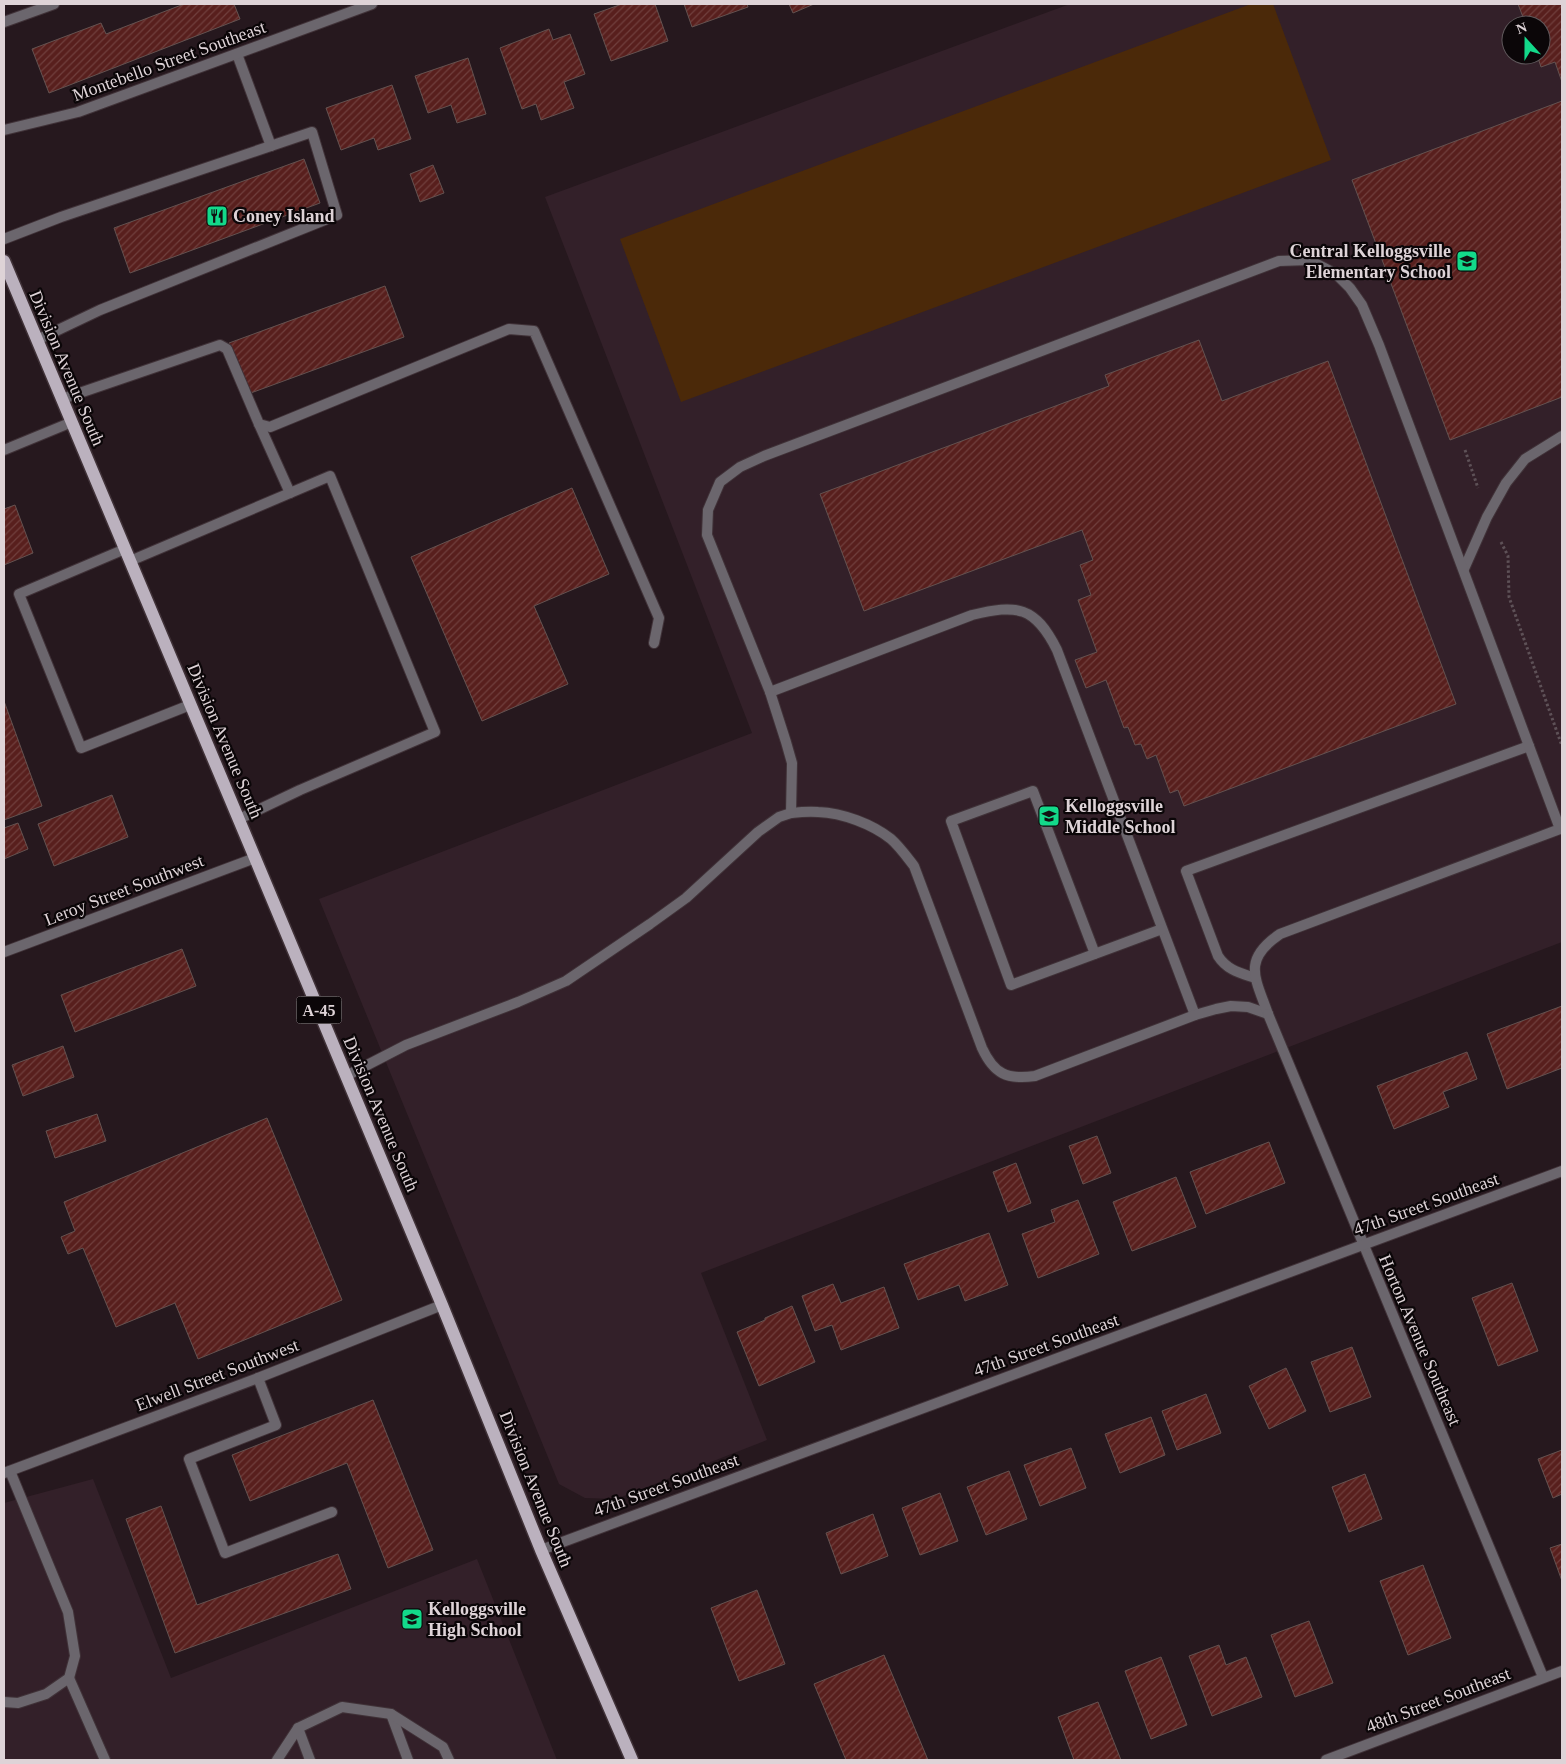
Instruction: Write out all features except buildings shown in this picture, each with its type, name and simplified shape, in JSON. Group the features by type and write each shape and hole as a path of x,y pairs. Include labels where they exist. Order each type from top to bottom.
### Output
{"main road":[{"name":"Division Avenue South","path":"4,261 442,1305 541,1550 632,1760"}],"street":[{"path":"4,22 54,4"},
{"name":"Montebello Street Southeast","path":"4,130 78,112 372,4"},
{"path":"237,54 271,146"},
{"path":"4,239 61,217 312,132 337,215 100,310 37,340"},
{"path":"791,813 792,762 786,742 770,692 707,535 708,510 720,482 740,467 764,456 1279,261 1309,260 1336,274 1350,288 1362,305 1464,569 1560,829 1280,934 1266,944 1258,955 1254,966 1255,978 1232,970 1223,964 1218,956 1186,871 1529,746"},
{"path":"259,424 270,427 509,329 534,331 659,618 654,643"},
{"path":"62,399 220,344 227,349 290,493"},
{"path":"4,450 72,422"},
{"path":"1464,569 1487,517 1506,482 1525,459 1562,436"},
{"path":"190,704 82,748 20,594 290,493 330,476 435,732 300,790 239,820"},
{"path":"770,692 972,615 1006,608 1026,613 1036,618 1049,634 1057,650 1195,1015"},
{"path":"1095,954 1033,791 951,821 1011,985 1095,954 1162,929"},
{"path":"346,1076 406,1045 518,1002 566,981 599,960 678,903 758,832 779,817 791,813 820,812 861,822 892,840 903,852 914,866 982,1048 994,1067 1002,1073 1012,1077 1035,1076 1195,1015 1231,1006 1248,1007 1268,1014"},
{"name":"Leroy Street Southwest","path":"4,952 255,858"},
{"name":"Horton Avenue Southeast","path":"1255,978 1363,1245 1543,1677"},
{"name":"47th Street Southeast","path":"541,1550 1562,1171"},
{"name":"Elwell Street Southwest","path":"7,1472 258,1378 442,1305"},
{"path":"258,1378 276,1425 189,1459 225,1553 332,1512"},
{"path":"7,1472 68,1612 75,1656 69,1678 105,1760"},
{"name":"48th Street Southeast","path":"1326,1760 1562,1671"},
{"path":"4,1702 18,1703 46,1694 69,1678"},
{"path":"277,1760 298,1728 342,1707 391,1714 443,1747 449,1760"},
{"path":"391,1714 408,1760"},
{"path":"298,1728 310,1760"}],"path":[{"path":"1465,450 1487,517 1508,556 1510,597 1562,746"}],"shaded area":[{"name":"Kelloggsville Middle School","path":"1070,4 1562,4 1562,942 701,1273 767,1440 616,1499 585,1498 559,1484 319,899 752,733 545,197"},
{"path":"1251,4 1273,4 1331,160 681,402 620,239"},
{"name":"Kelloggsville High School","path":"93,1479 171,1678 477,1559 557,1760 4,1760 4,1503"}],"place":[{"name":"Coney Island","path":"217,216"},
{"name":"Central Kelloggsville Elementary School","path":"1467,261"},
{"name":"Kelloggsville Middle School","path":"1049,816"},
{"name":"Kelloggsville High School","path":"412,1619"}]}
